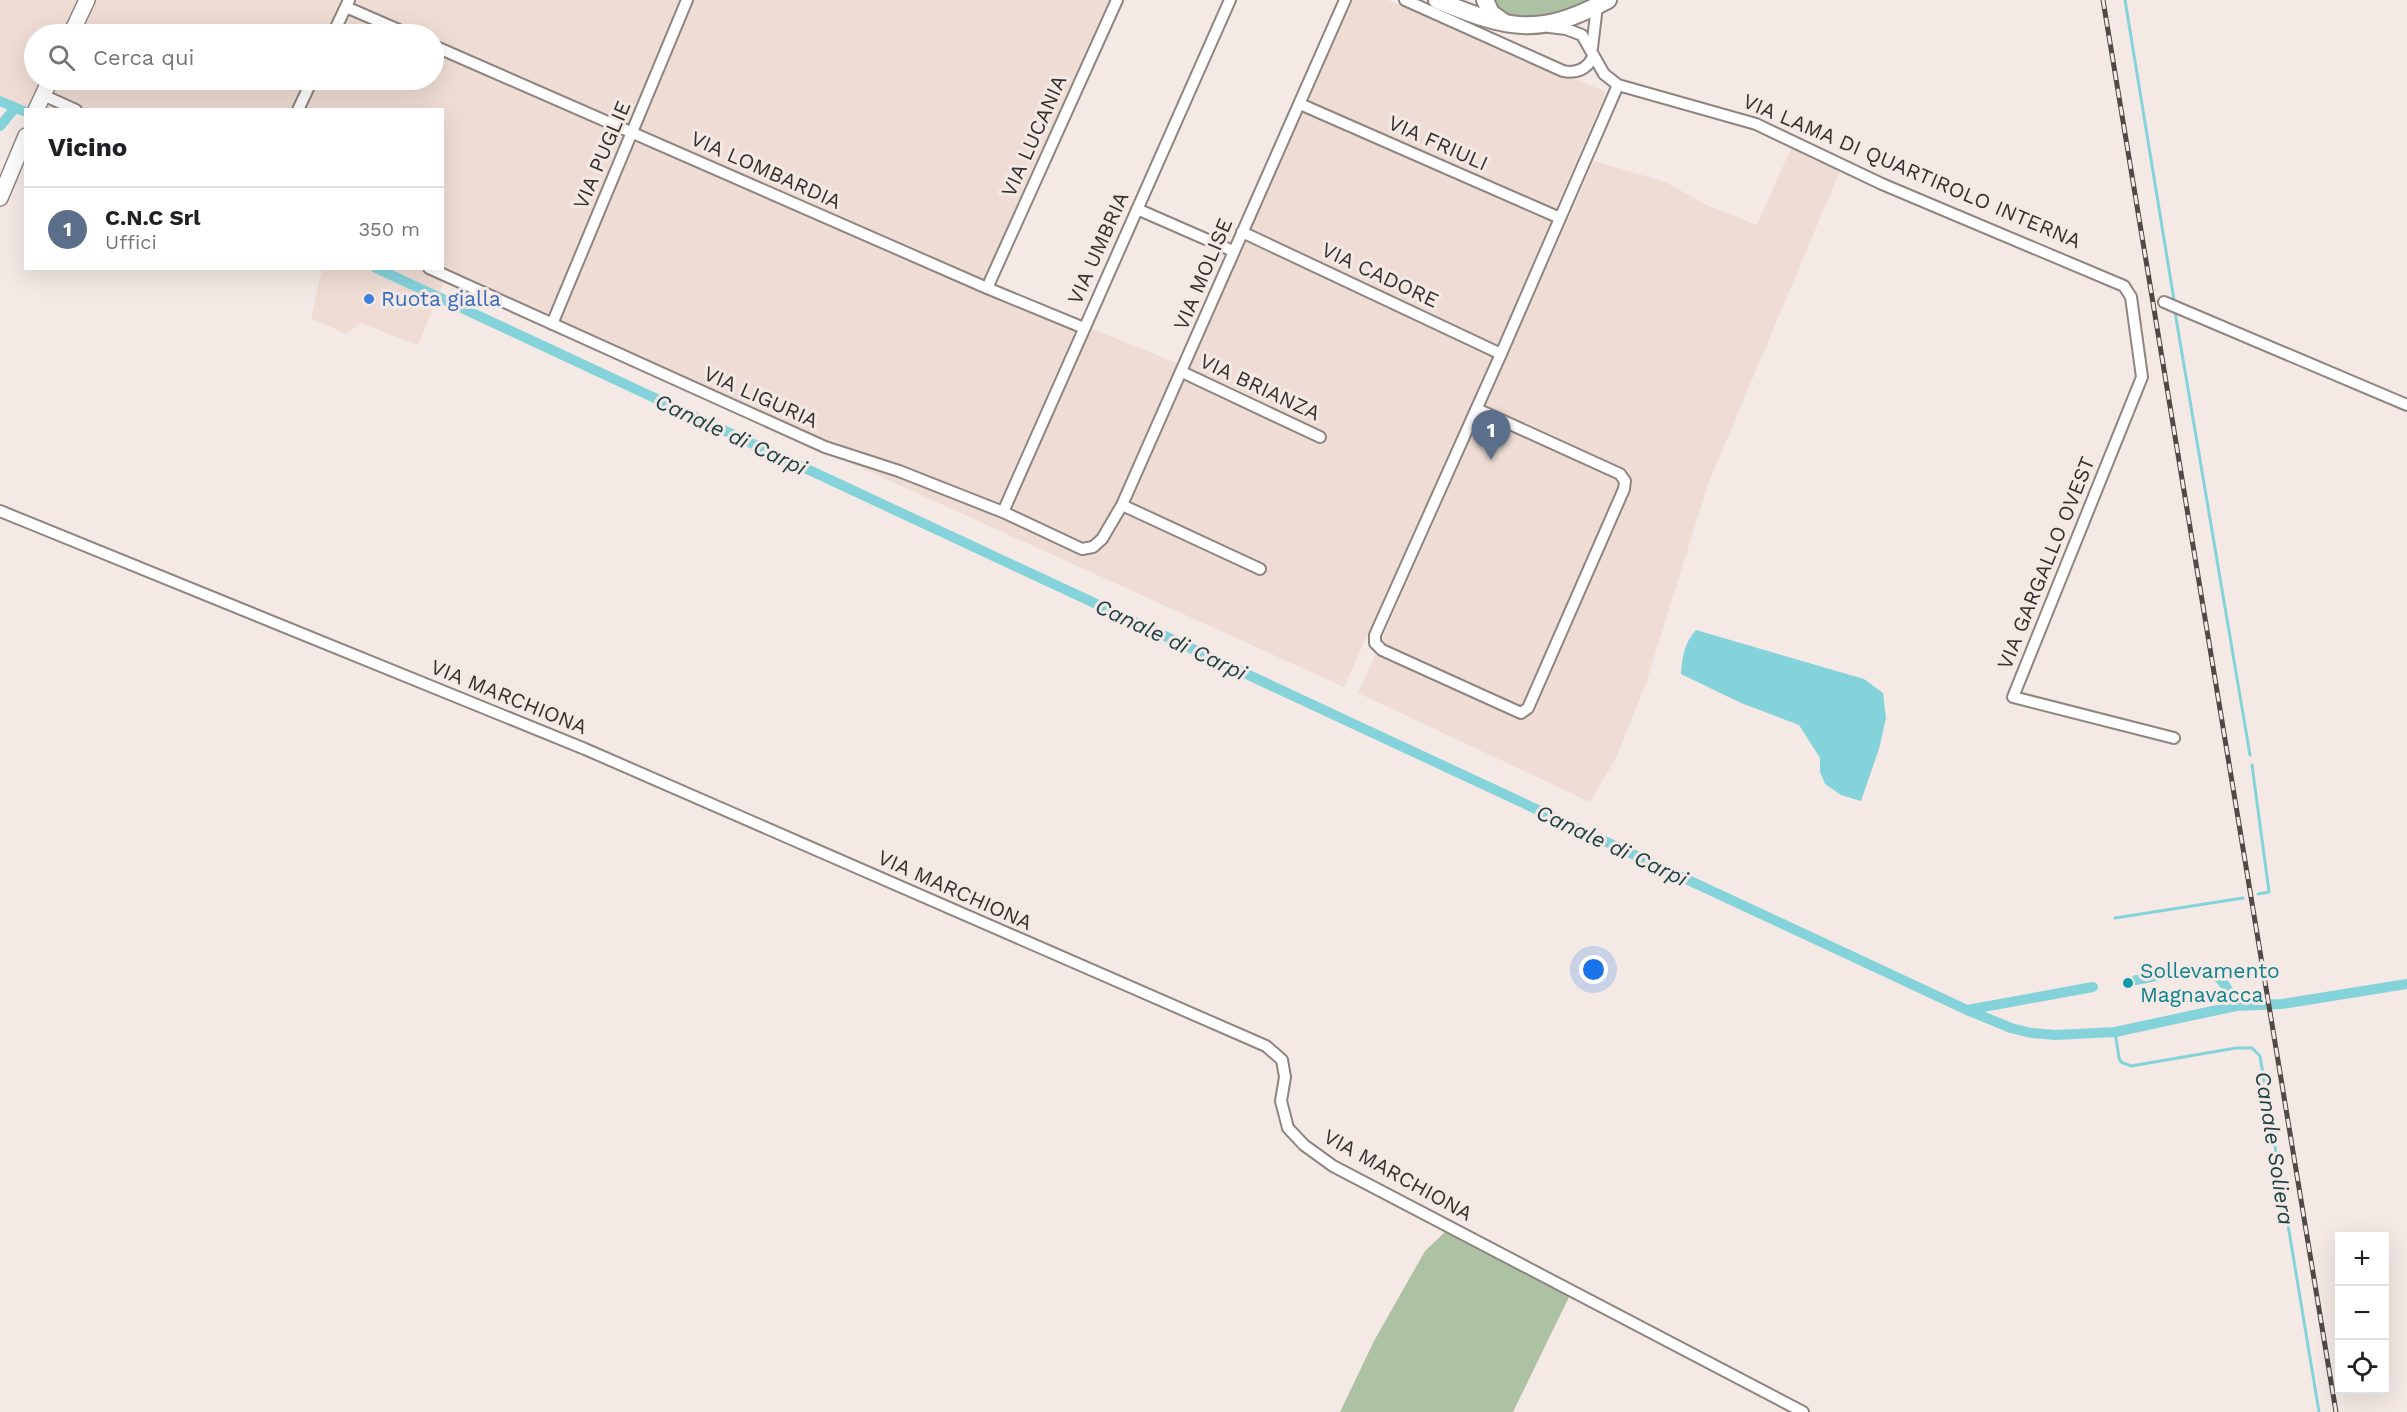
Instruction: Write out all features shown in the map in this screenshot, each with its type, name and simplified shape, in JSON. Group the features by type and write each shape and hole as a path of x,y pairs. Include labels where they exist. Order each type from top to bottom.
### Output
{"main road":[{"path":"1437,0 1481,18 1506,24 1536,26 1567,20 1602,3"},
{"path":"1485,0 1491,13 1506,24"}],"street":[{"path":"76,24 87,0"},
{"name":"VIA LUCANIA","path":"987,288 1117,0"},
{"name":"VIA UMBRIA","path":"1004,513 1230,0"},
{"name":"VIA MOLISE","path":"1082,549 1093,547 1102,539 1122,505 1345,0"},
{"path":"1405,0 1563,70 1578,71 1589,64 1602,3"},
{"path":"1462,0 1506,24"},
{"name":"VIA PUGLIE","path":"552,324 632,133 683,1"},
{"path":"338,24 347,4 388,24"},
{"path":"1477,409 1620,474 1625,481 1624,489 1533,697 1528,708 1521,713 1382,650 1375,643 1375,635 1477,409 1618,85 1604,74 1587,40 1577,32 1536,26"},
{"name":"VIA LOMBARDIA","path":"444,50 987,288 1084,328"},
{"name":"VIA LAMA DI QUARTIROLO INTERNA","path":"1618,85 1756,124 1882,184 2124,286"},
{"path":"299,108 307,90"},
{"path":"39,103 65,108"},
{"name":"VIA FRIULI","path":"1300,104 1560,218"},
{"path":"0,198 24,141"},
{"path":"1137,209 1233,251"},
{"name":"VIA CADORE","path":"1242,232 1501,354"},
{"name":"VIA LIGURIA","path":"433,270 825,447 899,471 1004,513 1082,549"},
{"name":"VIA GARGALLO OVEST","path":"2124,286 2131,297 2142,376 2013,697 2174,738"},
{"path":"2164,302 2407,405"},
{"name":"VIA BRIANZA","path":"1182,372 1320,437"},
{"path":"1122,505 1260,569"},
{"name":"VIA MARCHIONA","path":"0,512 585,749 1266,1047 1282,1060 1285,1077 1281,1101 1288,1128 1304,1145 1333,1166 1803,1412"}],"shaded area":[{"path":"0,0 1113,0 989,287 1181,365 1340,0 1388,0 1606,92 1491,360 1344,687 445,279 418,345 360,323 346,334 311,318 322,270 444,270 444,108 29,108 0,96"},
{"path":"1791,148 1840,171 1708,484 1647,680 1616,758 1590,802 1358,693 1594,161 1665,182 1709,206 1757,225"}],"green space":[{"path":"1492,0 1592,0 1569,11 1525,18 1500,10"},
{"path":"1445,1232 1566,1289 1569,1297 1513,1412 1340,1412 1374,1341 1425,1251"}],"water":[{"path":"1696,630 1864,679 1883,693 1886,718 1879,749 1861,801 1841,795 1825,784 1820,772 1820,758 1799,725 1741,703 1681,674 1684,651"}],"waterway":[{"path":"2125,0 2174,300"},
{"name":"Canale di Carpi","path":"0,101 24,111"},
{"name":"Canale di Carpi","path":"0,126 15,108"},
{"name":"Canale di Carpi","path":"380,270 1967,1010 2011,1028 2055,1035 2115,1032 2236,1006 2282,1004 2407,984"},
{"path":"2175,312 2250,755"},
{"path":"2252,765 2269,892 2258,894"},
{"path":"2115,918 2243,898"},
{"name":"Canale di Carpi","path":"2136,980 2187,971 2207,972 2222,981 2236,1006"},
{"name":"Canale di Carpi","path":"1967,1010 2093,987"},
{"name":"Canale Soliera","path":"2115,1032 2119,1058 2121,1062 2131,1066 2236,1048 2252,1048 2260,1056 2319,1412"}],"railway":[{"path":"2103,0 2336,1412"}],"place":[{"name":"Ruota gialla","path":"369,299"},
{"name":"C.N.C Srl","path":"1491,460"},
{"name":"Sollevamento Magnavacca","path":"2128,983"}]}
